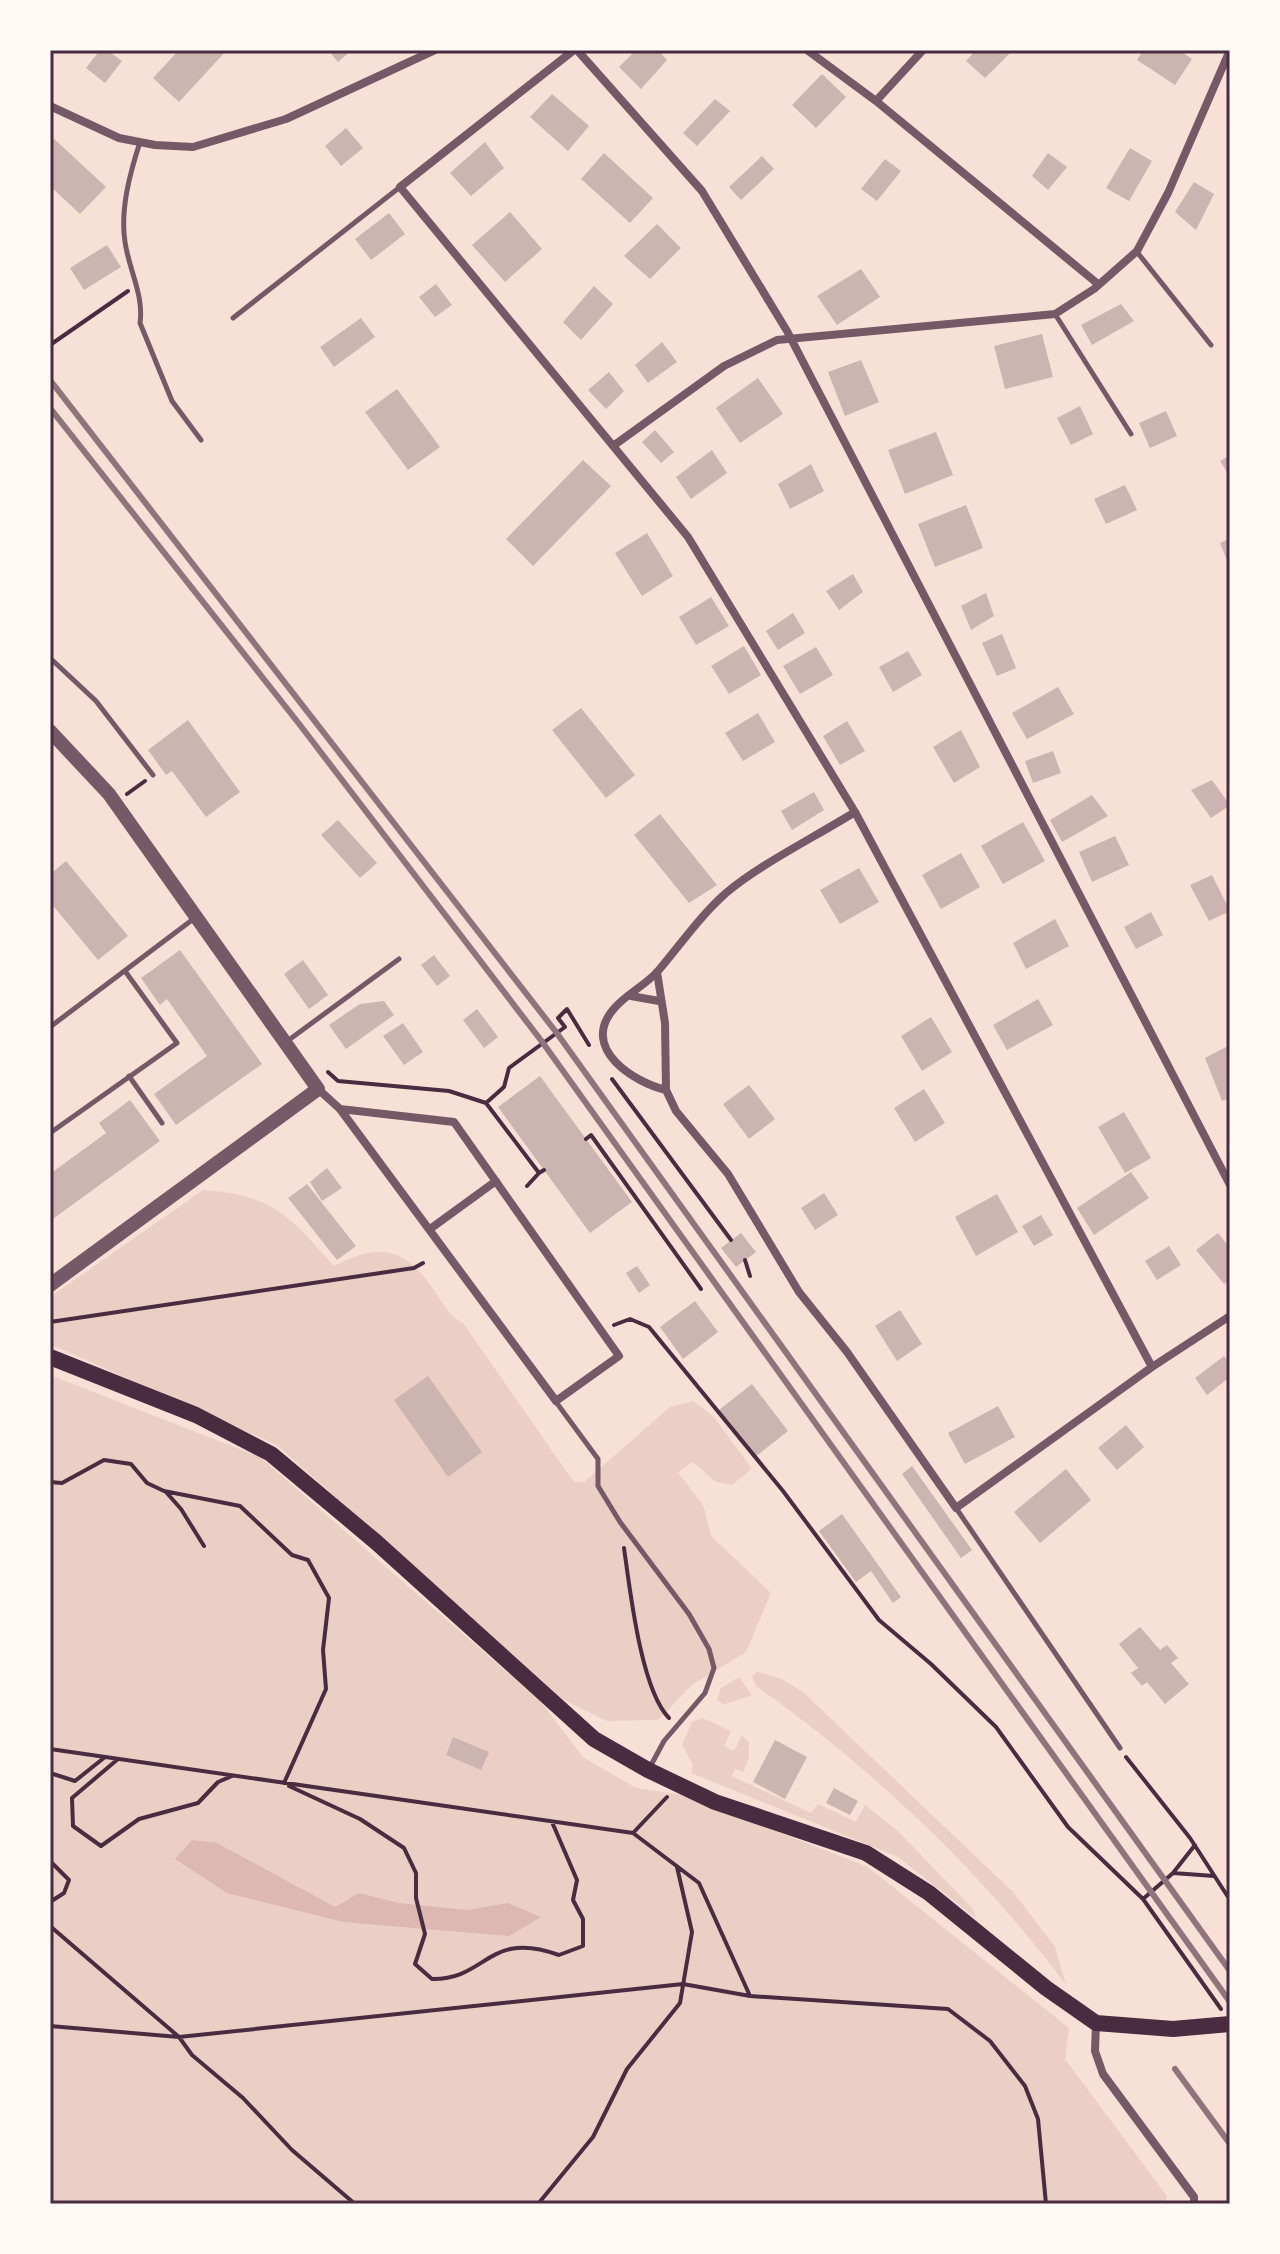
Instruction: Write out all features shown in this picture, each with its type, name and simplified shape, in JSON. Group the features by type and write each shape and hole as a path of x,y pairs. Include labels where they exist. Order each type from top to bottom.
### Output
{"main road":[{"path":"50,1357 196,1415 271,1454 376,1542 594,1739 648,1770 715,1802 866,1853 929,1893 1046,1988 1096,2023 1173,2029 1230,2023"}],"street":[{"path":"50,106 86,125 140,142 193,147 286,119 435,50"},
{"path":"1152,1367 855,812 688,537 400,187 576,50 702,191 791,338 1230,1185"},
{"path":"807,50 876,101 1098,284"},
{"path":"876,101 923,50"},
{"path":"613,446 724,366 777,340 1055,314 1098,284 1137,251 1168,193 1230,50"},
{"path":"50,731 109,794 318,1089 340,1109 556,1401 619,1356 454,1122 340,1109"},
{"path":"666,1090 634,1079 607,1050 603,1034 606,1019 614,1008 657,972 694,925 729,891 855,812"},
{"path":"657,972 659,1001 665,1023 666,1090 676,1111 728,1174 799,1292 847,1352 956,1508 1152,1367 1230,1316"},
{"path":"631,996 659,1001"},
{"path":"50,1285 318,1089"},
{"path":"430,1229 496,1181"},
{"path":"1096,2023 1095,2051 1103,2074 1194,2197 1194,2204"}],"lane":[{"path":"140,142 129,174 124,239 137,285 140,323 172,401 201,440"},
{"path":"233,318 400,187"},
{"path":"1137,251 1211,345"},
{"path":"1055,314 1131,434"},
{"path":"50,658 96,701 153,775"},
{"path":"50,1027 197,916"},
{"path":"286,1043 399,959"},
{"path":"50,1133 177,1043 125,971"},
{"path":"129,1076 162,1123"},
{"path":"50,1119 57,1128"},
{"path":"556,1401 598,1459 598,1486 620,1522 689,1614 709,1649 714,1668 705,1693 677,1726 648,1770"},
{"path":"956,1508 1120,1748"}],"path":[{"path":"50,345 137,285"},
{"path":"486,1103 504,1087 509,1068 565,1027 558,1018 567,1009 595,1054"},
{"path":"322,1067 338,1081 449,1091 486,1103 542,1172 527,1186"},
{"path":"604,1067 731,1240"},
{"path":"586,1139 591,1135 701,1289"},
{"path":"745,1260 750,1276"},
{"path":"50,1322 414,1268 423,1263"},
{"path":"601,1331 630,1319 649,1327 783,1491 879,1620 977,1706 1068,1827 1143,1899 1230,2023"},
{"path":"50,1482 62,1483 104,1460 131,1464 147,1483 164,1491 240,1506 292,1555 308,1560 329,1598 323,1650 326,1689 284,1783"},
{"path":"164,1491 181,1509 204,1546"},
{"path":"620,1522 632,1605 651,1684 658,1707 677,1726"},
{"path":"1120,1748 1195,1845 1230,1900"},
{"path":"50,1749 633,1833 699,1883 750,1996"},
{"path":"50,1773 75,1781 105,1757"},
{"path":"118,1759 72,1798 73,1826 101,1846 139,1819 198,1803 218,1782 233,1776"},
{"path":"284,1783 360,1819 404,1848 416,1873 416,1898 425,1934 415,1964 432,1979 452,1980 502,1950 531,1945 559,1955 583,1946 583,1919 573,1900 577,1880 552,1822"},
{"path":"633,1833 679,1785"},
{"path":"1143,1899 1173,1873 1195,1845"},
{"path":"50,1861 69,1880 64,1893 50,1902"},
{"path":"538,2204 593,2137 627,2069 680,2003 692,1932 677,1865"},
{"path":"1173,1873 1215,1876"},
{"path":"50,1926 179,2037 192,2055 243,2098 292,2150 355,2204"},
{"path":"50,2026 179,2037 683,1984 750,1996 948,2009 990,2041 1025,2086 1038,2119 1046,2204"}],"shaded area":[{"path":"203,1190 247,1197 278,1211 304,1233 334,1266 378,1252 390,1253 412,1264 450,1313 463,1323 574,1482 584,1482 670,1407 693,1401 714,1417 752,1469 732,1485 716,1482 693,1462 678,1472 704,1507 711,1536 771,1593 746,1652 692,1685 658,1720 607,1721 564,1700 277,1445 50,1344 50,1297"},
{"path":"50,1375 260,1457 541,1702 583,1757 636,1788 683,1795 868,1867 1069,2028 1065,2059 1167,2196 1166,2204 50,2204"},
{"path":"757,1672 780,1678 803,1692 1014,1893 1055,1947 1066,1985 961,1862 883,1787 756,1686 752,1676"},
{"path":"739,1677 752,1695 723,1705 717,1699 721,1688"},
{"path":"702,1718 731,1731 724,1746 734,1751 742,1735 749,1743 749,1758 743,1772 735,1769 732,1776 811,1813 818,1804 856,1822 865,1805 898,1831 972,1908 976,1918 898,1857 691,1773 693,1765 682,1745 692,1722"},
{"path":"192,1840 217,1843 335,1907 359,1893 399,1903 467,1910 508,1903 541,1917 509,1936 343,1922 227,1893 175,1859"}],"building":[{"path":"100,50 107,50 122,61 105,83 86,68"},
{"path":"179,50 227,50 179,102 153,78"},
{"path":"328,50 352,50 338,62"},
{"path":"636,50 658,50 667,60 641,89 619,67"},
{"path":"976,50 1013,50 985,78 966,61"},
{"path":"1143,50 1179,50 1192,59 1175,85 1137,60"},
{"path":"822,74 846,97 816,128 792,105"},
{"path":"552,94 589,126 568,151 530,117"},
{"path":"715,99 730,111 697,146 683,133"},
{"path":"346,128 363,148 341,166 325,146"},
{"path":"50,135 106,187 80,214 50,186"},
{"path":"485,142 504,168 471,196 450,173"},
{"path":"1130,148 1152,161 1129,201 1106,188"},
{"path":"604,153 653,198 630,223 581,179"},
{"path":"1048,153 1067,167 1048,190 1032,176"},
{"path":"762,156 774,169 741,200 729,187"},
{"path":"885,159 901,171 877,201 861,189"},
{"path":"1194,182 1214,194 1196,230 1175,212"},
{"path":"510,212 542,249 505,282 472,245"},
{"path":"389,213 405,234 371,260 355,239"},
{"path":"657,224 681,248 650,279 624,256"},
{"path":"107,245 121,267 84,290 70,268"},
{"path":"861,269 880,297 837,325 817,296"},
{"path":"436,284 452,305 435,317 419,297"},
{"path":"594,286 613,304 581,340 563,322"},
{"path":"1121,304 1134,321 1092,345 1081,325"},
{"path":"361,318 375,337 334,367 320,347"},
{"path":"1042,334 1053,377 1005,389 994,346"},
{"path":"662,342 677,362 648,383 635,365"},
{"path":"861,360 879,402 845,416 828,372"},
{"path":"609,372 624,391 606,409 588,390"},
{"path":"758,378 783,414 740,443 716,408"},
{"path":"397,389 440,447 408,470 365,412"},
{"path":"1080,406 1093,434 1071,445 1057,418"},
{"path":"1166,411 1177,436 1150,448 1139,423"},
{"path":"655,430 674,452 661,463 642,442"},
{"path":"936,432 953,475 905,494 888,450"},
{"path":"712,450 727,473 691,499 676,477"},
{"path":"1230,455 1230,477 1220,461"},
{"path":"583,460 611,486 533,566 506,539"},
{"path":"811,464 824,491 790,509 778,484"},
{"path":"1125,485 1137,510 1106,524 1094,499"},
{"path":"966,505 983,548 935,567 918,524"},
{"path":"647,533 673,576 642,596 615,553"},
{"path":"1230,538 1230,568 1220,543"},
{"path":"853,574 863,592 839,610 826,591"},
{"path":"986,593 994,616 971,630 961,606"},
{"path":"711,597 729,626 696,645 679,617"},
{"path":"793,613 805,633 778,650 766,631"},
{"path":"1002,634 1016,668 997,676 982,643"},
{"path":"744,646 761,675 729,694 711,666"},
{"path":"816,647 833,675 800,694 783,666"},
{"path":"908,651 922,675 893,692 879,667"},
{"path":"1058,687 1074,714 1027,739 1012,713"},
{"path":"581,708 635,775 606,798 552,730"},
{"path":"758,713 775,742 743,761 725,733"},
{"path":"188,720 240,792 206,817 172,771 166,775 148,750"},
{"path":"847,721 865,751 840,765 823,736"},
{"path":"961,730 980,767 954,783 933,747"},
{"path":"1053,751 1061,773 1033,783 1025,761"},
{"path":"1212,780 1230,805 1211,818 1191,790"},
{"path":"814,792 824,810 792,830 781,811"},
{"path":"1092,795 1108,816 1062,842 1050,820"},
{"path":"660,814 717,885 689,903 634,835"},
{"path":"338,820 377,863 360,878 321,835"},
{"path":"1023,822 1045,861 1003,884 981,846"},
{"path":"1115,836 1129,865 1092,882 1079,852"},
{"path":"961,853 980,887 941,909 922,875"},
{"path":"66,861 128,936 98,960 50,902 50,869 53,872"},
{"path":"859,868 879,902 840,924 820,890"},
{"path":"1212,875 1230,911 1209,921 1190,885"},
{"path":"1151,912 1163,935 1136,949 1124,927"},
{"path":"1055,919 1069,946 1026,969 1013,943"},
{"path":"180,950 262,1064 176,1125 154,1094 207,1056 167,999 160,1005 141,978"},
{"path":"434,955 450,976 437,986 421,965"},
{"path":"303,960 328,995 309,1009 284,974"},
{"path":"1038,999 1053,1025 1007,1050 993,1025"},
{"path":"384,1001 394,1015 346,1049 329,1025 360,1004"},
{"path":"477,1009 498,1037 484,1048 463,1020"},
{"path":"931,1017 952,1052 922,1071 901,1036"},
{"path":"403,1023 423,1052 404,1065 383,1036"},
{"path":"1230,1045 1230,1098 1222,1101 1205,1058"},
{"path":"540,1076 632,1202 590,1233 498,1107"},
{"path":"749,1085 775,1119 749,1139 723,1104"},
{"path":"924,1089 945,1123 915,1142 894,1108"},
{"path":"130,1100 160,1141 50,1221 50,1174 106,1133 99,1123"},
{"path":"1124,1112 1151,1158 1125,1173 1098,1127"},
{"path":"327,1168 342,1188 322,1201 310,1182"},
{"path":"1131,1172 1149,1198 1094,1235 1077,1208"},
{"path":"307,1184 356,1246 337,1260 288,1198"},
{"path":"824,1193 838,1215 815,1230 801,1208"},
{"path":"997,1194 1018,1232 976,1256 955,1217"},
{"path":"1041,1215 1053,1235 1034,1246 1022,1226"},
{"path":"741,1233 756,1252 736,1267 721,1248"},
{"path":"1218,1233 1230,1248 1230,1279 1224,1284 1196,1250"},
{"path":"1169,1246 1181,1265 1157,1280 1145,1261"},
{"path":"637,1266 650,1285 639,1293 626,1273"},
{"path":"695,1301 718,1332 683,1359 660,1327"},
{"path":"900,1310 922,1344 897,1361 875,1326"},
{"path":"1224,1356 1230,1363 1230,1377 1207,1395 1195,1378"},
{"path":"428,1376 482,1452 448,1477 394,1400"},
{"path":"752,1384 788,1431 755,1457 719,1410"},
{"path":"998,1406 1015,1437 965,1464 948,1433"},
{"path":"1126,1425 1144,1447 1117,1470 1098,1448"},
{"path":"912,1466 972,1550 961,1558 902,1474"},
{"path":"1066,1469 1091,1500 1040,1543 1014,1512"},
{"path":"842,1514 901,1597 893,1603 871,1571 856,1582 819,1531"},
{"path":"1140,1627 1160,1650 1167,1645 1178,1658 1171,1663 1189,1684 1165,1704 1147,1682 1142,1686 1131,1673 1138,1668 1119,1644"},
{"path":"453,1737 489,1752 481,1770 446,1755"},
{"path":"775,1740 807,1757 785,1799 753,1782"},
{"path":"834,1788 858,1801 850,1815 826,1803"}],"railway":[{"path":"50,380 556,1032 1230,1971"},
{"path":"50,408 300,725 543,1043 1230,2002"},
{"path":"1175,2069 1230,2144"}]}
